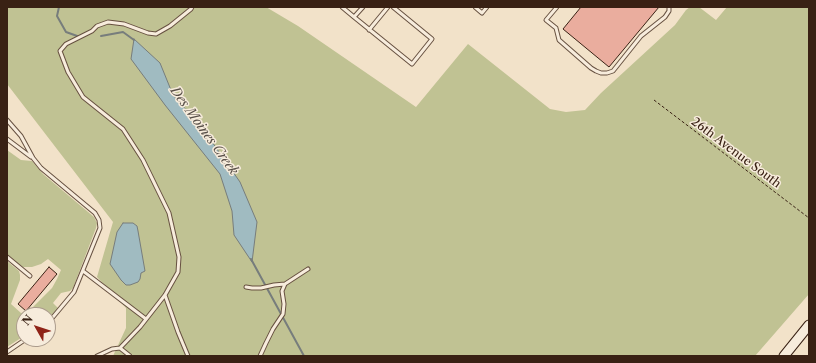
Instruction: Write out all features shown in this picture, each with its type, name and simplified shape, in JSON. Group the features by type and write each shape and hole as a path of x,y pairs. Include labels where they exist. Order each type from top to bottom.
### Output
{"main road":[{"path":"784,356 809,325"}],"lane":[{"path":"97,356 112,349 120,348 146,320 165,295 178,272 179,257 169,213 143,160 123,129 84,97 68,72 60,52 66,44 97,26 108,22 124,24 148,33 156,34 170,26 192,7"},
{"path":"342,7 412,64 432,39 393,7"},
{"path":"354,17 363,7"},
{"path":"370,30 388,7"},
{"path":"475,7 482,13 487,7"},
{"path":"557,7 546,20 556,28 559,40 596,71 607,73 613,71 641,36 665,17 669,11 669,7"},
{"path":"7,120 22,136 33,158 41,168 95,214 99,220 100,228 74,292 56,313"},
{"path":"7,139 33,158"},
{"path":"7,258 30,276"},
{"path":"246,287 261,288 285,284 308,270"},
{"path":"83,271 146,320"},
{"path":"260,356 283,314 284,304 282,291 285,284"},
{"path":"165,295 188,356"},
{"path":"7,352 16,346"},
{"path":"120,348 130,356"}],"path":[{"name":"26th Avenue South","path":"654,100 809,218"}],"green space":[{"path":"7,7 266,7 298,26 416,107 468,44 550,109 566,112 585,110 601,93 675,25 690,7 699,7 716,20 727,7 809,7 809,294 755,356 113,356 126,328 126,308 97,277 113,222 7,84"},
{"path":"7,150 21,160 32,161 43,174 94,217 97,223 73,288 70,291 61,293 53,303 58,308 56,310 56,307 33,307 52,288 61,270 48,259 41,264 32,267 23,267 7,256"},
{"path":"7,261 19,271 20,275 20,280 11,304 16,308 16,341 7,347"}],"water":[{"path":"134,39 160,63 173,95 203,129 240,182 257,222 252,262 234,235 232,211 220,174 165,105 131,59"},
{"path":"123,223 133,223 137,226 145,271 141,273 138,282 130,285 126,285 121,280 110,264 117,232"}],"building":[{"path":"581,7 659,7 609,67 563,29"},
{"path":"49,267 57,274 29,307 21,307 18,304"}],"waterway":[{"name":"Des Moines Creek","path":"59,7 57,16 66,32 80,37"},
{"name":"Des Moines Creek","path":"101,36 123,32 134,40"},
{"name":"Des Moines Creek","path":"251,259 304,356"}]}
